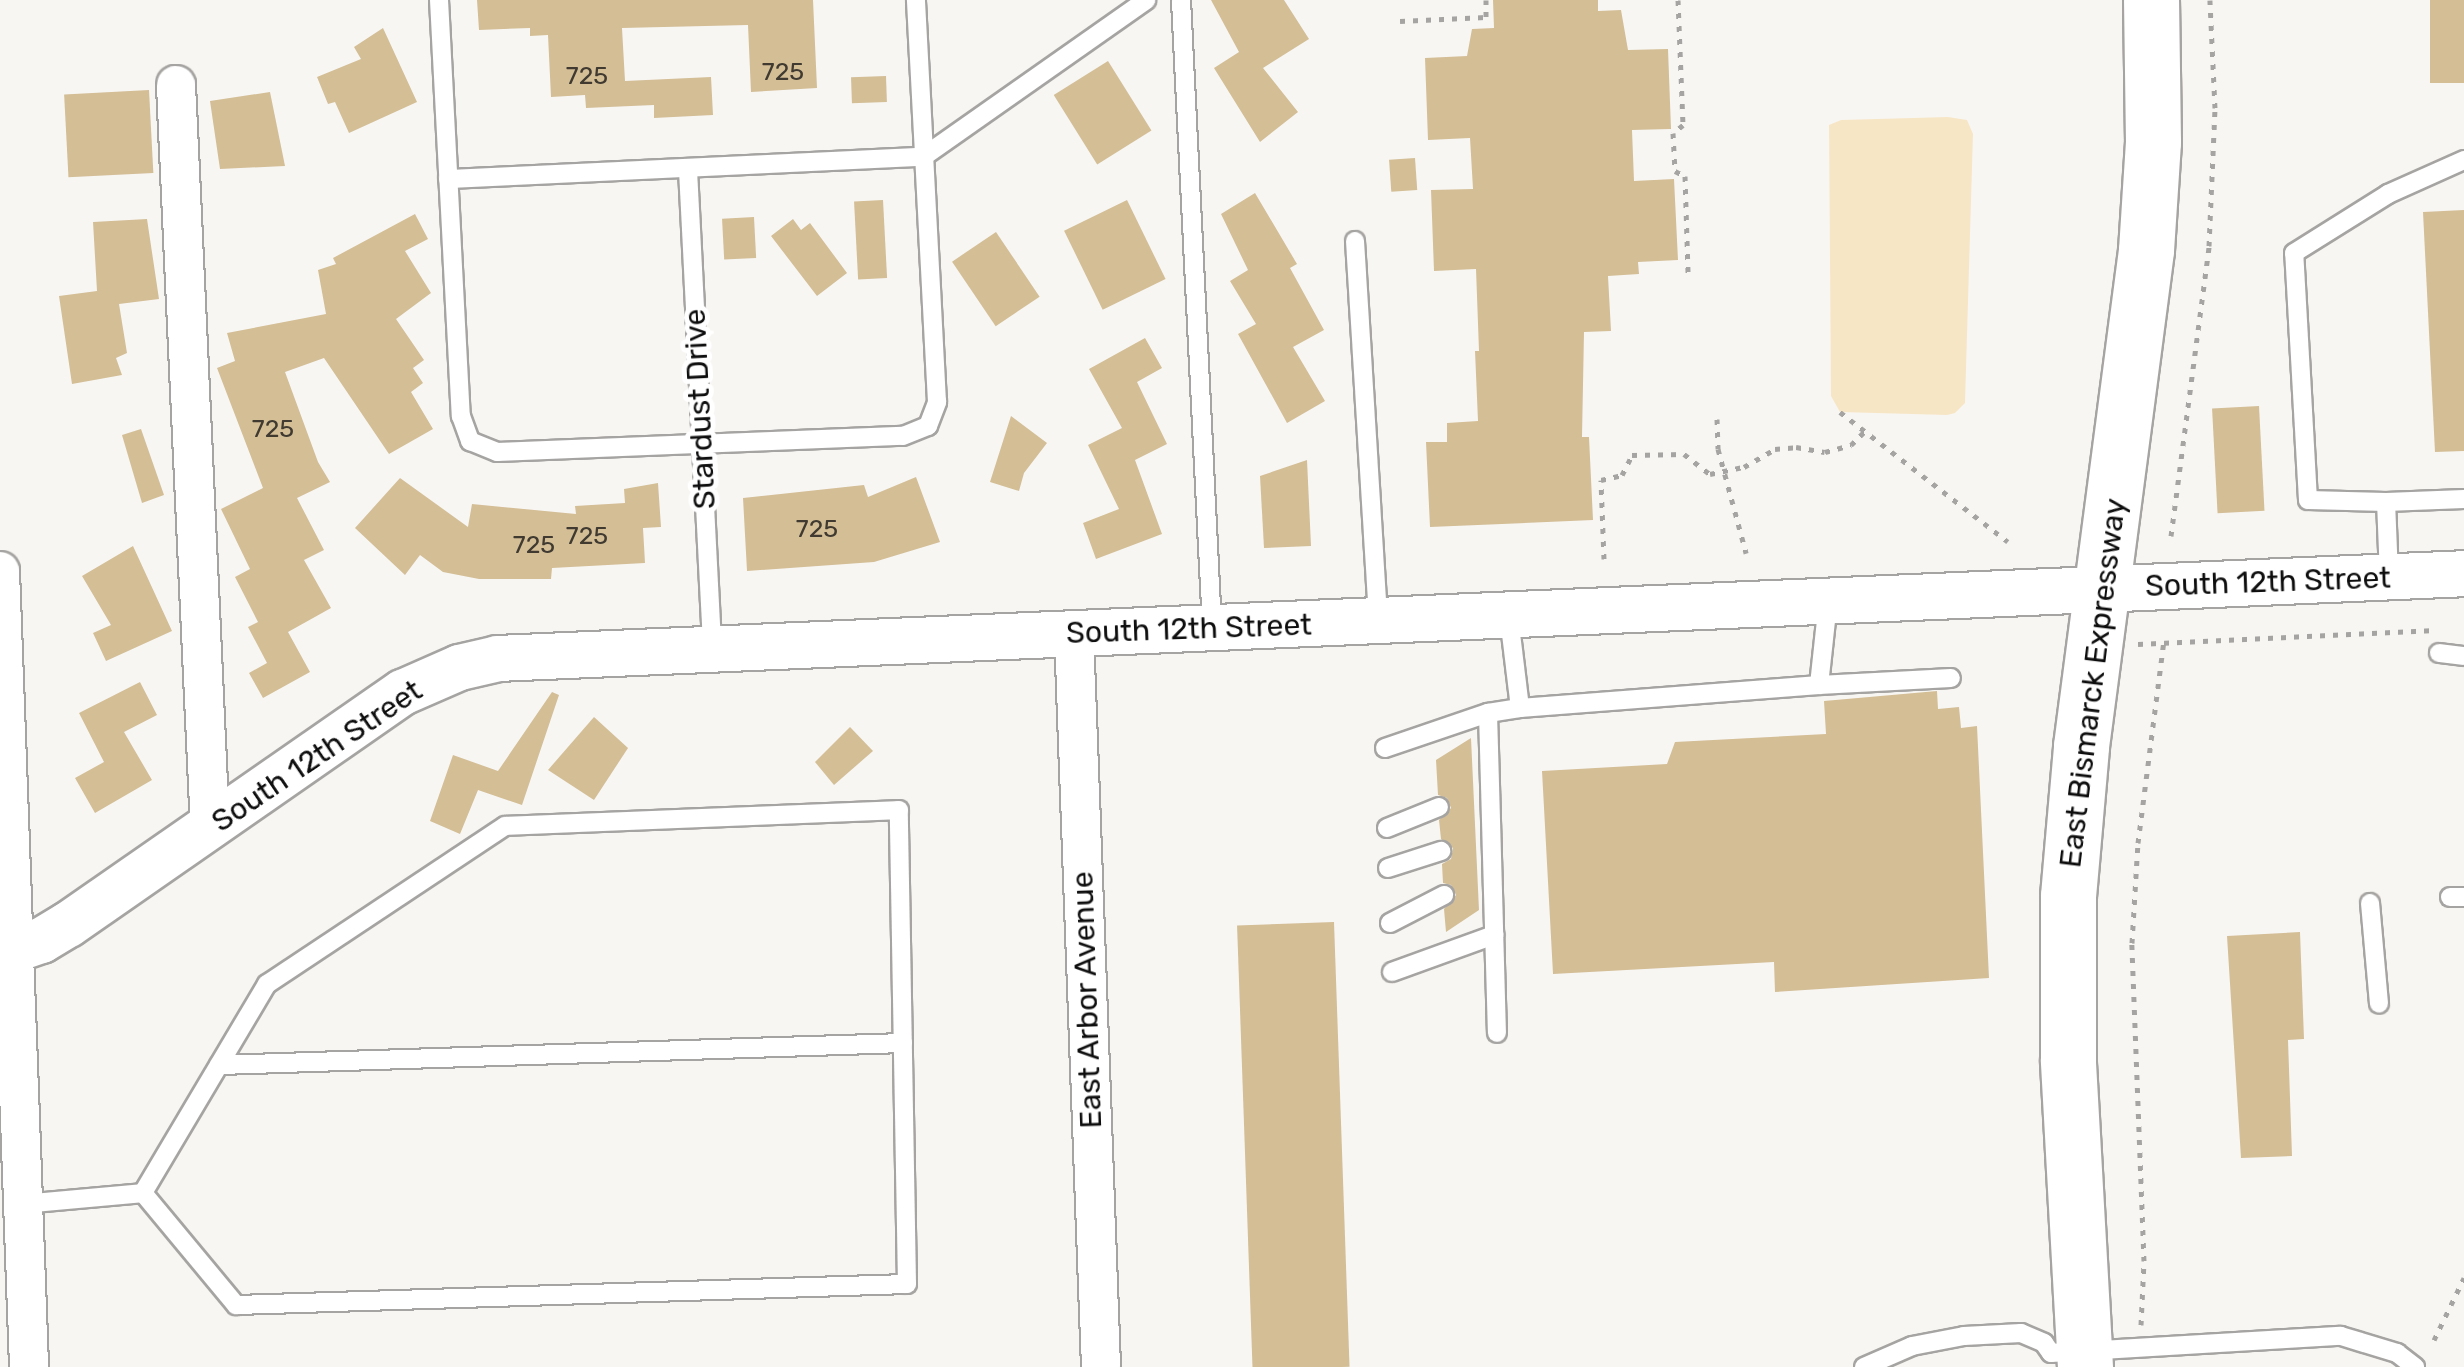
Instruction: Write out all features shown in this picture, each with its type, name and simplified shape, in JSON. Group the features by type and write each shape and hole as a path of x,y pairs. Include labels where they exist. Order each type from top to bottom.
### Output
{"main road":[{"name":"East Bismarck Expressway","path":"2065,1360 2067,932 2075,797 2150,214 2154,111 2150,0"}],"street":[{"path":"176,85 210,829"},
{"path":"0,571 7,952 23,1204 28,1367"},
{"name":"South 12th Street","path":"7,952 68,924 210,829 378,706 459,667 537,654 2464,573"},
{"name":"East Arbor Avenue","path":"1074,634 1100,1367"}],"lane":[{"path":"439,0 460,416 470,441 497,452 903,436 928,426 937,402 916,0"},
{"path":"448,180 923,157 1146,0"},
{"path":"1181,0 1212,628"},
{"path":"2464,160 2388,194 2294,252 2308,500 2464,499"},
{"name":"Stardust Drive","path":"688,170 712,648"},
{"path":"1356,240 1378,621"},
{"path":"2386,502 2389,576"},
{"path":"1820,685 1828,601"},
{"path":"1509,615 1520,708"},
{"path":"2440,653 2464,656"},
{"path":"1385,748 1488,713 1520,708 1951,678"},
{"path":"1488,713 1482,786 1497,1034"},
{"path":"1387,828 1438,807"},
{"path":"899,810 907,1284 236,1305 143,1194 267,984 505,826 899,810"},
{"path":"1388,868 1442,851"},
{"path":"1390,923 1444,895"},
{"path":"2370,903 2379,1004"},
{"path":"1392,972 1494,936"},
{"path":"219,1065 903,1043"},
{"path":"23,1204 143,1194"},
{"path":"1864,1367 1912,1346 1964,1336 2021,1333 2044,1343 2065,1360 2341,1336 2397,1353 2415,1367"}],"path":[{"path":"1400,22 1486,17 1486,0"},
{"path":"1678,0 1682,125 1673,133 1675,171 1685,176 1688,273"},
{"path":"2171,536 2211,228 2215,108 2210,0"},
{"path":"1840,412 2008,542"},
{"path":"1716,419 1724,472 1746,553"},
{"path":"1604,559 1602,480 1622,474 1632,455 1684,454 1710,474 1744,468 1775,449 1796,447 1825,452 1850,445 1865,432"},
{"path":"2138,644 2438,630"},
{"path":"2140,1298 2144,1261 2132,943 2138,844 2164,641"},
{"path":"2434,1340 2464,1278"}],"shaded area":[{"path":"1841,120 1967,120 1973,134 1965,403 1947,415 1840,412 1831,396 1829,125"}],"building":[{"path":"477,0 813,0 817,88 751,92 748,25 622,28 625,81 711,77 713,115 654,118 654,105 586,108 585,95 551,97 548,35 530,36 530,28 479,30"},
{"path":"1211,0 1284,0 1309,39 1263,68 1298,112 1260,142 1214,68 1239,52"},
{"path":"1493,0 1598,0 1598,11 1621,10 1628,50 1668,49 1671,129 1632,130 1634,181 1674,179 1678,260 1638,262 1639,274 1608,276 1611,331 1584,332 1582,437 1589,437 1593,520 1430,527 1426,442 1447,442 1447,423 1478,421 1475,351 1479,351 1476,269 1434,271 1431,190 1473,189 1470,138 1428,140 1425,58 1467,56 1472,29 1494,28"},
{"path":"2430,0 2464,0 2464,83 2430,83"},
{"path":"383,28 417,102 349,133 335,102 328,104 317,77 361,59 354,47"},
{"path":"1108,61 1151,131 1097,164 1054,95"},
{"path":"886,76 887,102 852,103 851,77"},
{"path":"149,90 153,173 68,177 64,94"},
{"path":"270,92 285,166 220,169 210,101"},
{"path":"1415,158 1417,190 1391,192 1389,160"},
{"path":"1255,193 1297,264 1290,268 1324,330 1293,347 1325,401 1287,423 1238,334 1256,324 1230,281 1248,270 1221,214"},
{"path":"883,200 887,278 858,279 854,202"},
{"path":"1127,200 1166,279 1103,310 1064,231"},
{"path":"2464,210 2464,451 2435,452 2423,212"},
{"path":"415,214 428,239 405,251 431,293 396,319 424,360 413,368 423,383 411,392 433,429 389,454 324,358 285,372 318,462 330,482 297,498 324,550 304,560 331,608 288,632 310,672 263,698 249,673 267,663 248,627 258,622 235,577 250,569 221,509 263,488 217,368 235,361 227,333 326,314 318,270 336,264 333,258"},
{"path":"754,217 756,258 724,260 722,219"},
{"path":"147,219 159,299 119,304 127,353 116,358 122,375 72,384 59,296 97,291 93,222"},
{"path":"793,219 801,230 810,223 847,273 817,296 771,236"},
{"path":"996,232 1040,297 996,326 952,262"},
{"path":"1145,338 1162,368 1137,382 1167,444 1135,460 1162,534 1096,559 1083,523 1119,509 1088,445 1122,428 1089,369"},
{"path":"2259,406 2264,511 2218,513 2212,408"},
{"path":"1011,416 1047,443 1024,473 1019,491 990,482"},
{"path":"141,429 164,495 142,503 122,435"},
{"path":"1307,460 1311,546 1264,548 1260,476"},
{"path":"916,477 940,542 874,562 747,571 743,498 864,485 868,497"},
{"path":"400,478 468,527 472,504 576,514 575,506 625,503 624,489 658,483 661,527 643,528 645,563 552,568 551,579 479,579 443,572 420,555 405,575 355,528"},
{"path":"133,546 172,631 106,661 93,633 111,625 82,576"},
{"path":"140,682 157,715 124,732 152,780 95,813 75,778 104,762 79,713"},
{"path":"1937,691 1938,709 1959,707 1961,728 1977,726 1989,978 1775,992 1774,962 1553,974 1542,771 1667,764 1675,742 1826,734 1824,701"},
{"path":"552,692 559,695 522,805 478,790 460,834 430,821 453,755 498,771"},
{"path":"594,717 628,748 594,800 548,770"},
{"path":"850,727 873,751 834,785 815,762"},
{"path":"1471,738 1479,910 1446,932 1444,909 1456,895 1451,885 1443,883 1442,864 1451,859 1453,848 1441,839 1439,820 1451,808 1447,798 1438,795 1436,760"},
{"path":"1334,922 1350,1367 1252,1367 1237,925"},
{"path":"2300,932 2304,1039 2288,1040 2292,1156 2241,1158 2227,936"}]}
